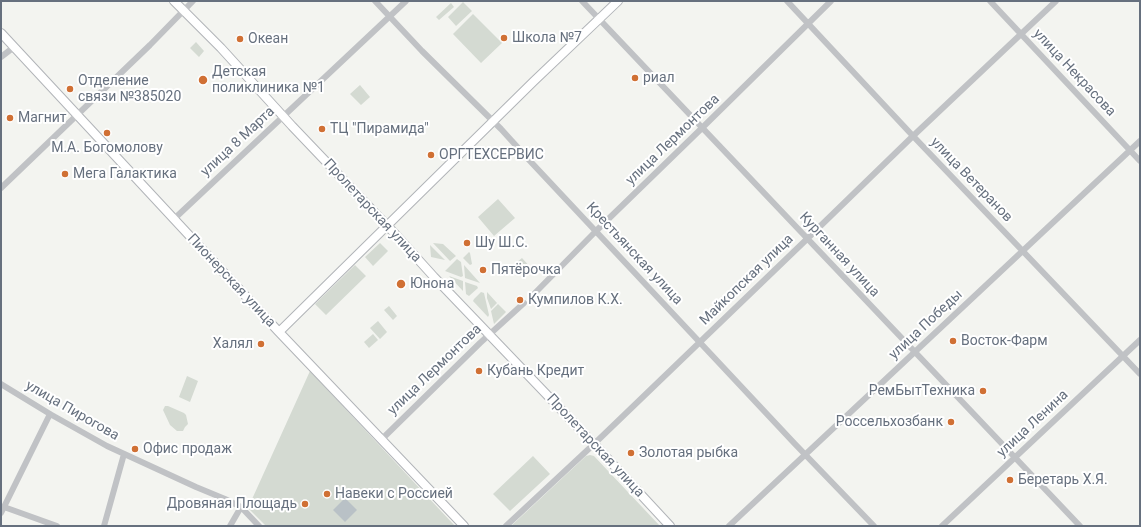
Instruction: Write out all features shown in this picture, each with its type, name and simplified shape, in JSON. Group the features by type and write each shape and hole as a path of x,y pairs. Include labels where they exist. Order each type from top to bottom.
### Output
{"main road":[{"name":"Пролетарская улица","path":"174,1 221,48 434,277 594,444 670,526"},
{"path":"279,332 534,81 618,1"},
{"name":"Пионерская улица","path":"1,33 78,114 279,332 464,526"}],"street":[{"path":"1,188 150,45 193,1"},
{"name":"Крестьянская улица","path":"375,1 422,51 494,121 874,526"},
{"name":"улица 8 Марта","path":"174,219 406,1"},
{"name":"Курганная улица","path":"582,1 1080,526"},
{"name":"улица Ветеранов","path":"787,1 913,136 1140,374"},
{"name":"улица Лермонтова","path":"532,296 596,231 831,1"},
{"name":"улица Некрасова","path":"990,1 1140,161"},
{"name":"Майкопская улица","path":"506,526 594,444 913,136 1056,1"},
{"path":"1,57 14,47"},
{"name":"улица Победы","path":"728,526 806,455 1140,141"},
{"name":"улица Лермонтова","path":"382,439 489,334 524,304"},
{"name":"улица Ленина","path":"942,526 1140,340"},
{"name":"улица Пирогова","path":"2,387 124,454 241,507"},
{"path":"50,414 3,510 57,526"},
{"path":"104,526 124,454"},
{"path":"230,526 241,507 259,526"}],"shaded area":[{"path":"463,2 472,11 456,26 448,17"},
{"path":"451,3 454,7 439,20 436,17"},
{"path":"473,14 502,43 481,63 453,34"},
{"path":"196,42 204,51 199,57 190,48"},
{"path":"360,85 370,97 361,105 350,94"},
{"path":"498,199 515,218 494,236 478,217"},
{"path":"380,243 388,251 373,266 365,257"},
{"path":"433,243 443,244 456,256 450,261"},
{"path":"430,245 445,260 431,257"},
{"path":"469,252 472,264 470,265 463,258"},
{"path":"522,258 532,269 527,274 516,263"},
{"path":"457,259 461,262 463,276 461,277 445,271"},
{"path":"355,265 366,276 326,315 315,304"},
{"path":"464,265 480,283 465,278"},
{"path":"449,276 463,281 463,291"},
{"path":"465,282 477,286 478,288 469,296 466,294"},
{"path":"481,292 484,293 489,315 488,317 473,301"},
{"path":"487,292 497,303 491,309 487,298"},
{"path":"498,304 506,312 494,324 491,311"},
{"path":"389,306 397,316 393,320 384,310"},
{"path":"378,321 387,332 380,339 370,328"},
{"path":"373,334 378,340 369,348 364,342"},
{"path":"310,371 455,526 266,526 248,508"},
{"path":"187,376 198,381 190,402 179,397"},
{"path":"165,406 186,415 188,424 183,431 177,431 170,425 163,410"},
{"path":"533,456 550,474 510,511 493,494"},
{"path":"586,456 594,456 660,526 511,526"},
{"path":"345,498 357,510 345,522 333,510"}],"place":[{"name":"Школа №7","path":"504,38"},
{"name":"Океан","path":"240,39"},
{"name":"риал","path":"635,78"},
{"name":"Детская поликлиника №1","path":"203,80"},
{"name":"Отделение связи №385020","path":"70,89"},
{"name":"Магнит","path":"10,118"},
{"name":"ТЦ \"Пирамида\"","path":"322,129"},
{"name":"М.А. Богомолову","path":"107,133"},
{"name":"ОРГТЕХСЕРВИС","path":"431,155"},
{"name":"Мега Галактика","path":"65,174"},
{"name":"Шу Ш.С.","path":"467,243"},
{"name":"Пятёрочка","path":"483,270"},
{"name":"Юнона","path":"401,284"},
{"name":"Кумпилов К.Х.","path":"520,300"},
{"name":"Восток-Фарм","path":"953,341"},
{"name":"Халял","path":"261,344"},
{"name":"Кубань Кредит","path":"479,371"},
{"name":"РемБытТехника","path":"983,391"},
{"name":"Россельхозбанк","path":"951,422"},
{"name":"Офис продаж","path":"135,449"},
{"name":"Золотая рыбка","path":"631,453"},
{"name":"Беретарь Х.Я.","path":"1010,480"},
{"name":"Навеки с Россией","path":"327,494"},
{"name":"Дровяная Площадь","path":"305,504"}]}
